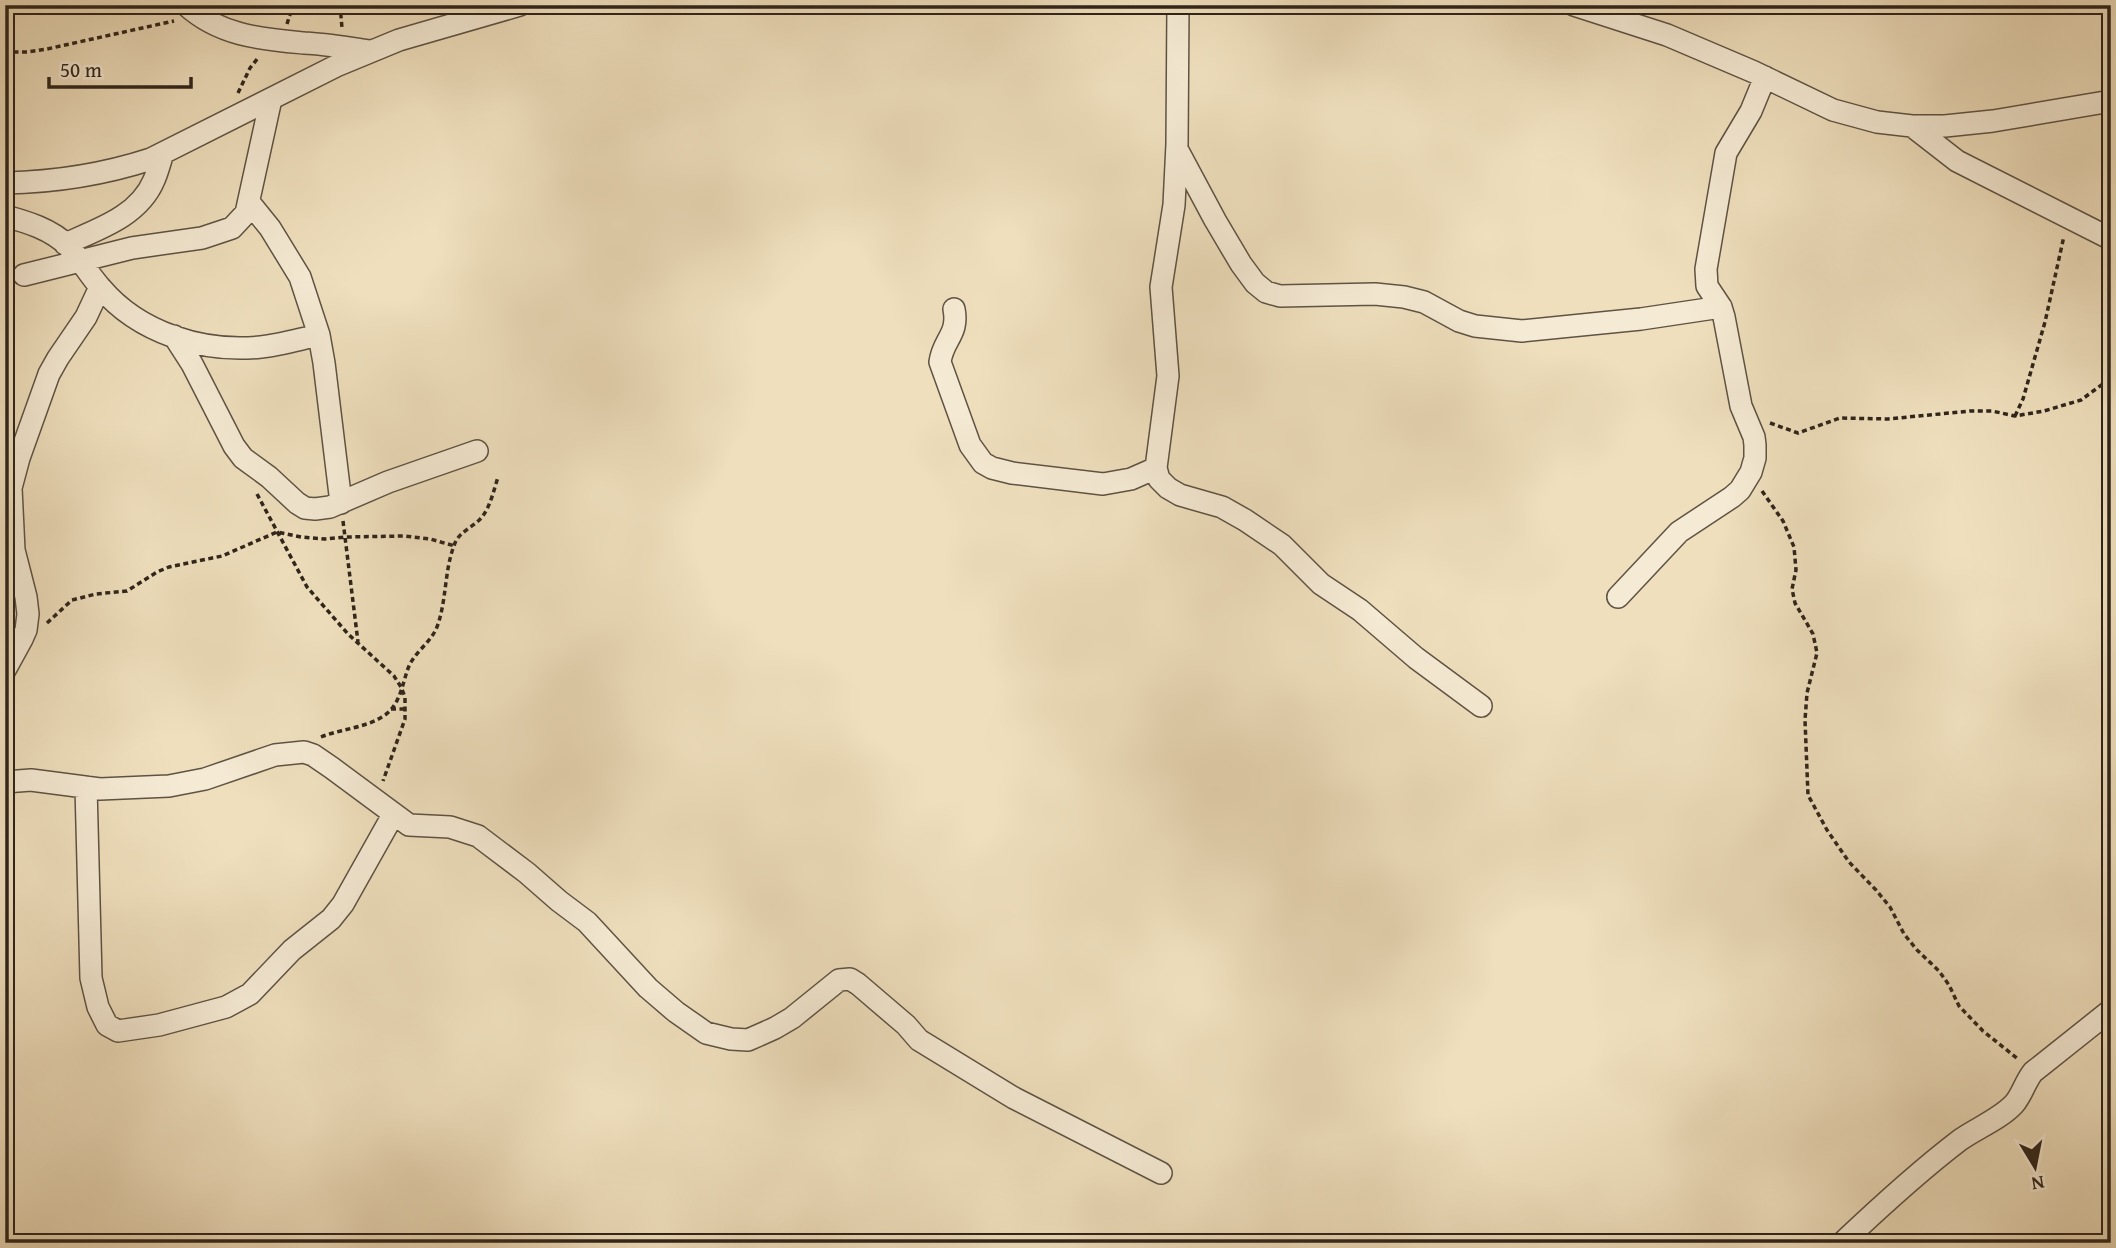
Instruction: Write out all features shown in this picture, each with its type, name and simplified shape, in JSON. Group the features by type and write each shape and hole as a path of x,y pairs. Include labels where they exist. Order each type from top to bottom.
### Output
{"street":[{"path":"5,183 39,182 131,166 163,153 336,66 398,40 520,5"},
{"path":"1178,5 1174,205 1161,287 1168,376 1156,468 1159,479 1180,495 1222,507 1282,545 1321,584 1360,610 1416,658 1481,706"},
{"path":"1574,5 1667,35 1833,110 1877,122 1945,126 1993,121 2111,101"},
{"path":"193,10 236,34 271,41 372,51"},
{"path":"1618,597 1679,532 1740,490 1750,474 1755,458 1755,445 1742,414 1721,307 1705,280 1727,153 1751,111 1765,77"},
{"path":"15,277 132,248 202,238 232,228 246,213 271,99"},
{"path":"1912,126 1957,161 2111,239"},
{"path":"1177,149 1241,264 1255,283 1266,292 1299,296 1375,294 1404,297 1424,302 1467,324 1522,331 1641,319 1721,307"},
{"path":"65,244 114,222 132,210 154,181 163,153"},
{"path":"249,202 270,228 300,277 319,335 341,503"},
{"path":"5,216 29,222 56,236 124,310 152,328 219,346 245,348 264,347 319,335"},
{"path":"15,277 73,276 99,285"},
{"path":"5,670 26,630 28,614 14,550 10,488 49,374 86,317 99,285"},
{"path":"954,309 954,330 941,353 940,362 970,445 983,463 1012,473 1103,484 1131,479 1156,468"},
{"path":"174,336 243,458 305,508 316,509 341,503 388,482 477,451"},
{"path":"5,782 31,780 100,789 186,784 275,755 304,752 322,761 409,825 450,827 478,836 587,922 648,988 676,1012 706,1032 731,1039 748,1040 792,1018 839,980 850,979 881,1003 919,1040 1014,1098 1161,1173"},
{"path":"86,787 91,978 98,1007 107,1025 118,1031 159,1025 226,1007 250,994 292,950 331,919 343,904 393,814"},
{"path":"1842,1243 1900,1187 1962,1139 2010,1107 2033,1072 2111,1010"}],"path":[{"path":"5,52 47,49 193,10"},
{"path":"236,98 250,68 271,41"},
{"path":"2015,416 2023,399 2045,322 2061,244 2070,219"},
{"path":"1746,419 1774,424 1798,433 1840,418 1888,419 1969,411 1992,411 2015,416 2081,400 2111,378"},
{"path":"1750,474 1783,521 1794,547 1797,570 1793,589 1795,603 1813,634 1816,653 1807,693 1805,719 1808,795 1849,862 1876,890 1917,950 1939,971 1959,1006 1983,1031 2033,1072"},
{"path":"304,752 318,738 370,722 384,716 391,709 403,690 409,667 437,629 454,545 460,535 480,520 498,477"},
{"path":"257,494 307,587 359,644 394,676 403,690 406,709 376,800"},
{"path":"341,503 359,644"},
{"path":"22,639 72,600 127,591 169,567 222,556 277,531 311,538 405,536 454,545"},
{"path":"391,709 406,709"},
{"path":"1940,1243 2018,1237 2061,1238 2071,1243"}]}
